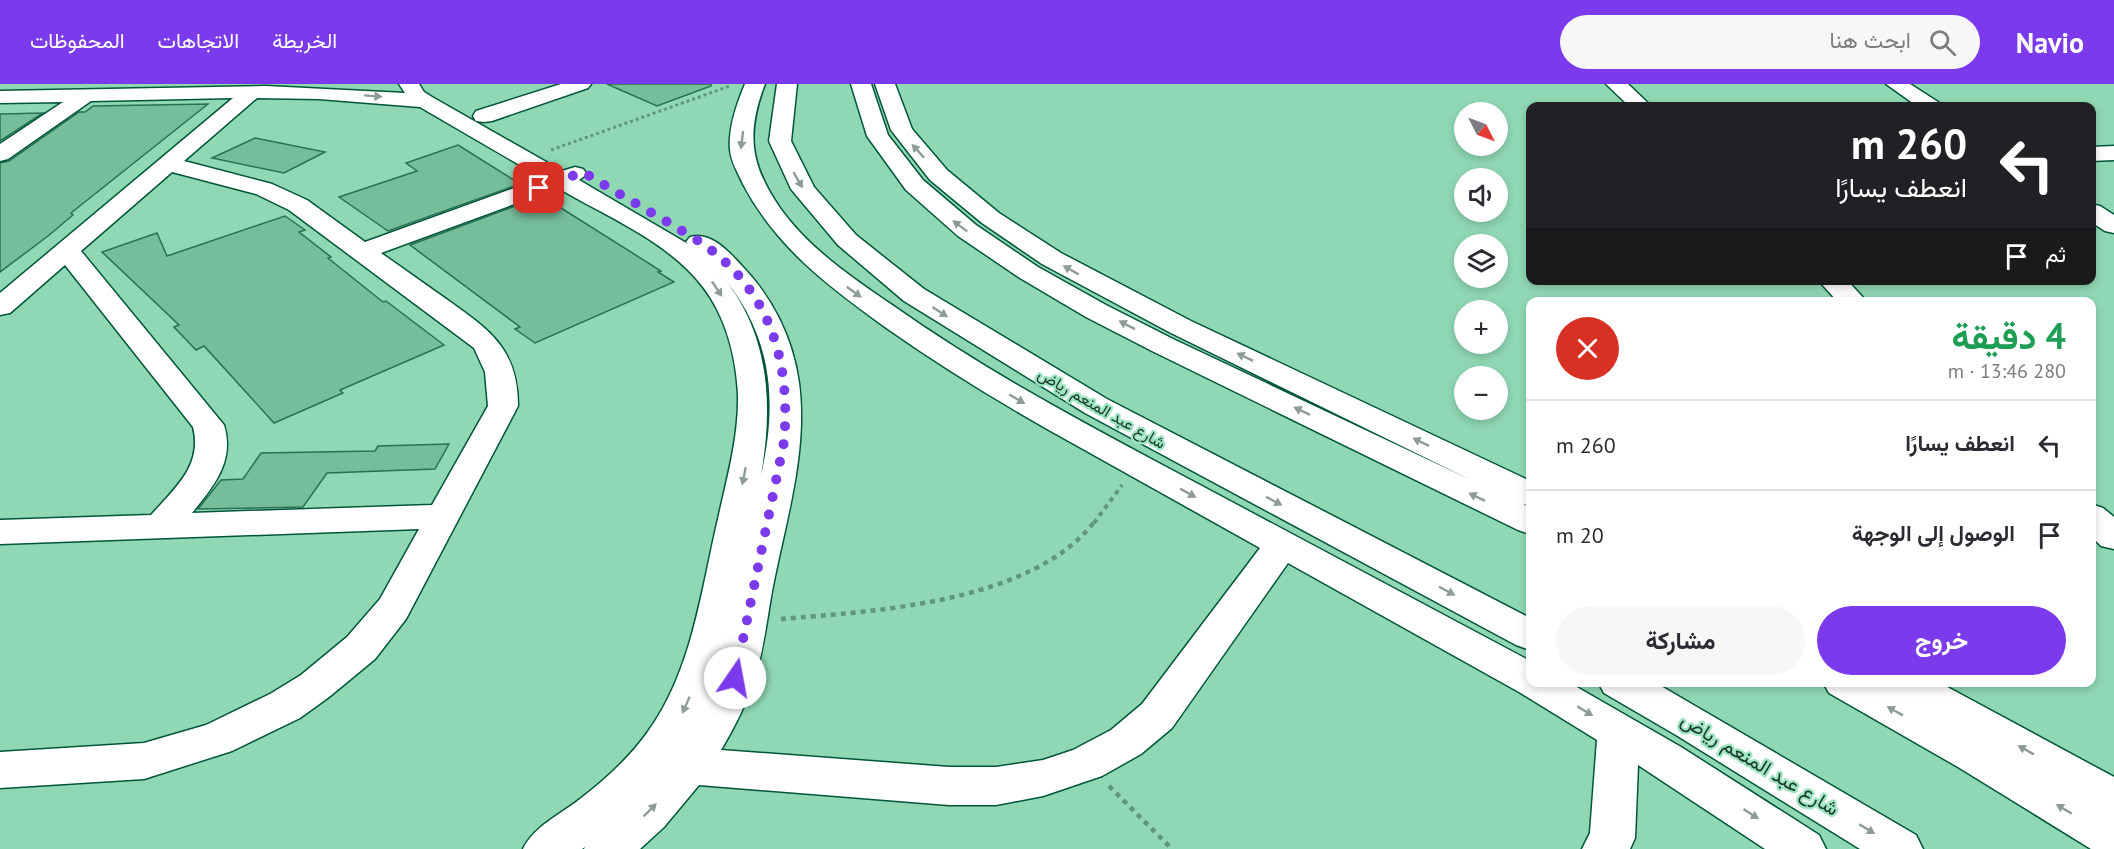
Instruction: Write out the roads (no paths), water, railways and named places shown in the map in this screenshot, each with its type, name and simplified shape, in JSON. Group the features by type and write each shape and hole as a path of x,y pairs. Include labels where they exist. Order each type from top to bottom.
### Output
{"street":[{"path":"0,98 95,89 226,84"},
{"path":"484,116 581,84"},
{"path":"755,84 748,101 741,151 756,187 768,208 805,250 849,288 947,357 1042,413 1526,678"},
{"name":"شارع عبد المنعم رياض","path":"787,84 780,141 803,189 847,240 914,295 1096,406 1526,633"},
{"path":"861,84 868,116 897,166 944,213 989,248 1035,276 1167,346 1526,520"},
{"path":"885,84 888,103 900,128 938,173 987,215 1044,254 1137,306 1526,493"},
{"path":"1617,84 1637,102"},
{"path":"1896,84 1925,102"},
{"path":"0,89 351,94 425,90 484,116 548,151 572,176 700,266 714,284 737,323 745,345 753,396 753,424 724,577 696,682 683,713 663,744 637,777 605,808 546,849"},
{"path":"0,154 95,89"},
{"path":"425,90 572,176 686,233 722,258 751,292 773,333 785,382 787,411 784,442 735,678 725,706 710,736 664,797 607,849"},
{"path":"0,307 252,92"},
{"path":"2096,154 2114,153"},
{"path":"0,770 144,761 217,739 285,706 340,668 379,629 393,609 503,405 501,371 495,356 471,330 310,212 264,189 168,164"},
{"path":"363,251 572,176"},
{"path":"2096,214 2114,226"},
{"path":"67,250 208,425 213,435 211,459 205,471 161,526"},
{"path":"1836,285 1849,297"},
{"path":"0,531 444,516"},
{"path":"2096,521 2114,537"},
{"path":"689,766 949,786 996,786 1043,778 1087,763 1126,742 1156,716 1282,544"},
{"path":"1542,687 1619,731 1803,849"},
{"name":"شارع عبد المنعم رياض","path":"1627,687 1900,849"},
{"path":"1852,687 1972,754 2114,839"},
{"path":"1911,687 2114,799"},
{"path":"1605,849 1612,838 1619,731"}]}
